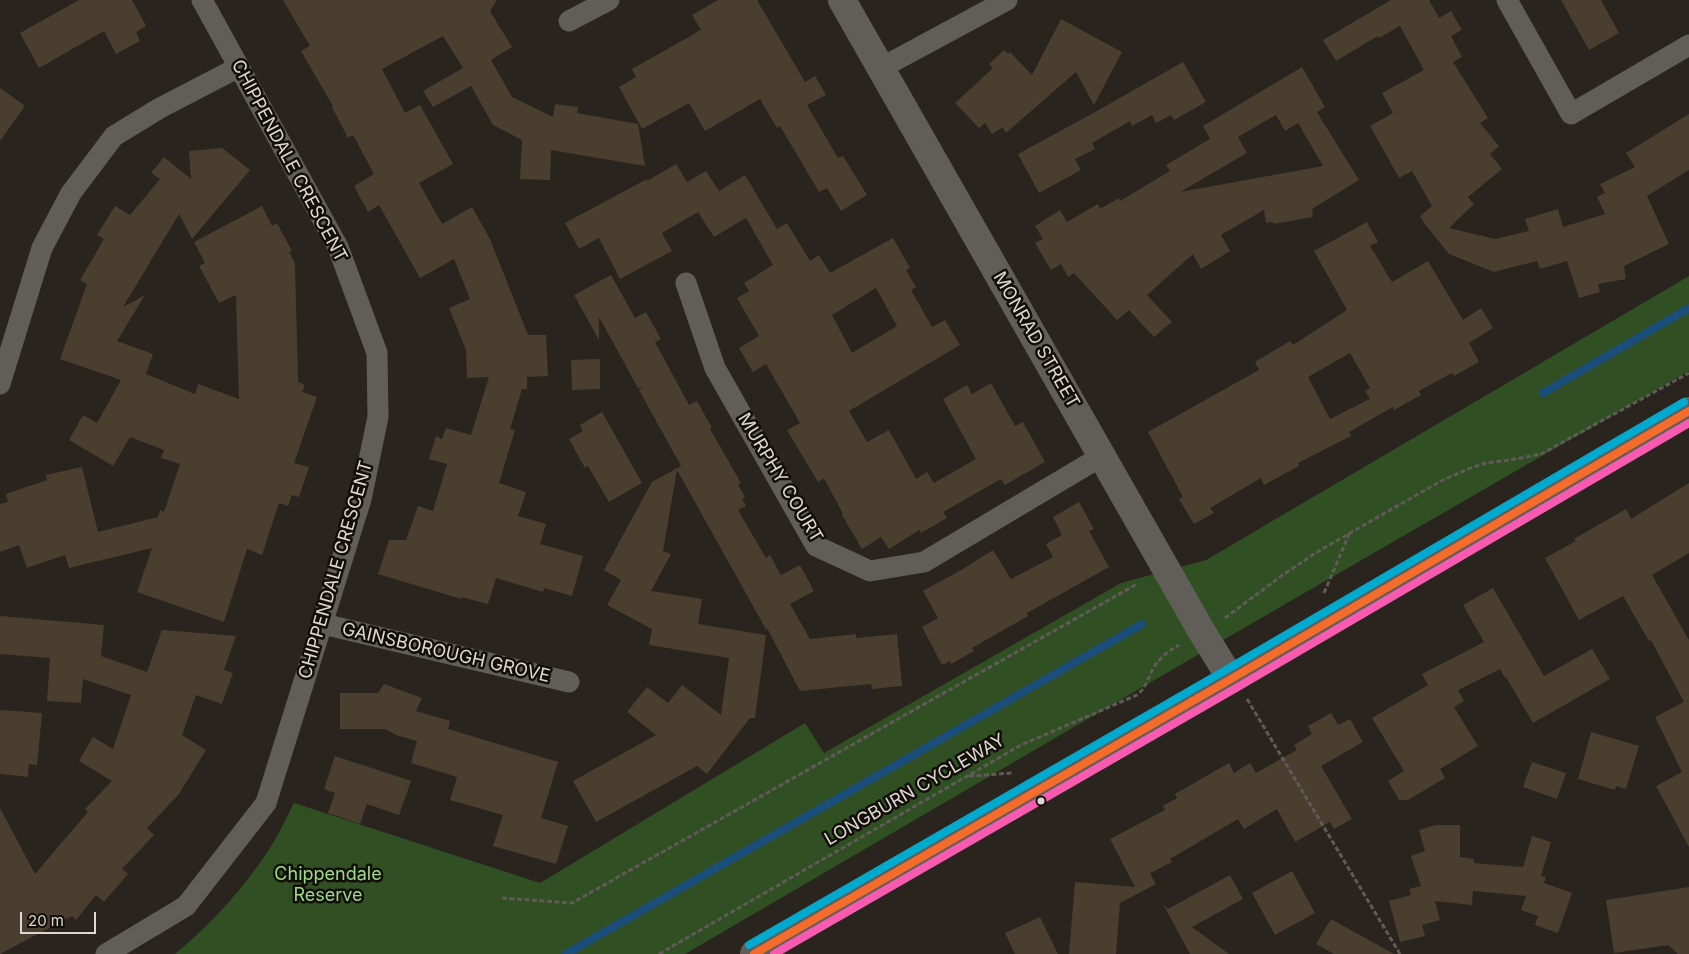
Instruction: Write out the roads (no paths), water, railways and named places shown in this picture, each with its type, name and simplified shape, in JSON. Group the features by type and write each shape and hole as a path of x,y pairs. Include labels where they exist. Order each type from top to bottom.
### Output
{"main road":[{"name":"MONRAD STREET","path":"842,0 1197,624 1231,679"},
{"path":"754,954 1231,679 1689,411"}],"street":[{"name":"CHIPPENDALE CRESCENT","path":"106,954 186,906 266,803 361,499 378,417 377,353 338,247 202,0"},
{"path":"569,21 609,0"},
{"path":"881,68 1007,0"},
{"path":"1508,0 1571,114 1689,45"},
{"path":"0,384 42,248 70,193 114,136 160,108 239,67"},
{"name":"MURPHY COURT","path":"686,283 715,368 816,546 870,571 924,562 1102,456"},
{"name":"GAINSBOROUGH GROVE","path":"323,624 569,682"}],"waterway":[{"path":"1543,393 1689,308"},
{"path":"566,954 1142,624"}],"park label":[{"name":"Chippendale Reserve","path":"328,885"}]}
